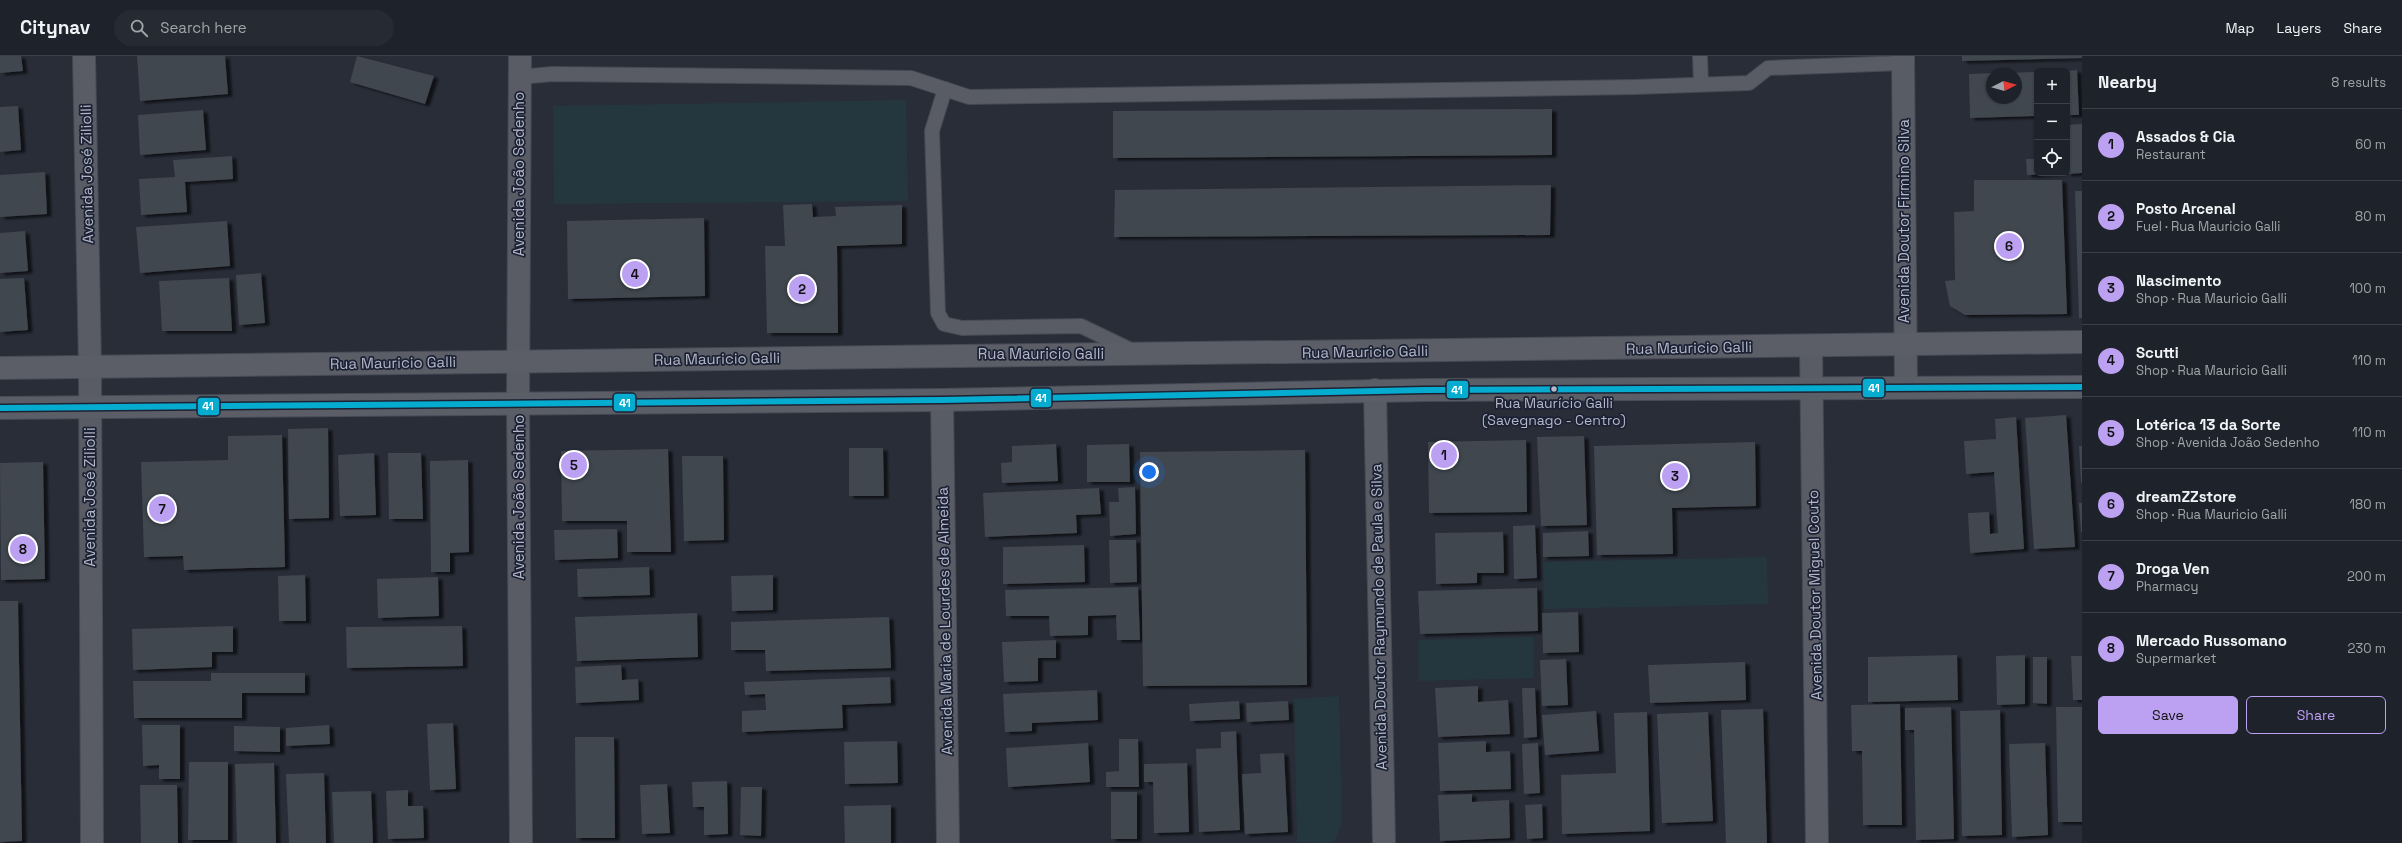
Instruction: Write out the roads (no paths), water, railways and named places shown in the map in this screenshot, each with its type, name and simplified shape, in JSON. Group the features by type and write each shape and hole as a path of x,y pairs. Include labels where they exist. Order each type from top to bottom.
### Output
{"main road":[{"name":"Rua Mauricio Galli","path":"0,368 1811,347 2082,342"},
{"path":"0,408 942,400 1375,390 2082,387"}],"street":[{"name":"Avenida José Ziliolli","path":"84,56 90,367 92,843"},
{"name":"Avenida Doutor Firmino Silva","path":"1903,59 1904,345 1906,387"},
{"name":"Avenida João Sedenho","path":"520,67 518,404 522,843"},
{"name":"Avenida Doutor Miguel Couto","path":"1811,347 1818,843"},
{"name":"Avenida Doutor Raymundo de Paula e Silva","path":"1375,390 1384,843"},
{"name":"Avenida Maria de Lourdes de Almeida","path":"942,400 948,843"}],"lane":[{"path":"1700,56 1701,84"},
{"path":"520,67 552,74 911,78 968,97 1320,93 1701,84 1749,82 1768,68 1903,59"},
{"path":"945,89 932,131 938,313 944,324 962,328 1081,326 1138,354"}],"place":[{"name":"dreamZZstore","path":"2009,246"},
{"name":"Scutti","path":"635,274"},
{"name":"Posto Arcenal","path":"802,289"},
{"name":"Rua Maurício Galli (Savegnago - Centro)","path":"1554,389"},
{"name":"Assados & Cia","path":"1444,455"},
{"name":"Lotérica 13 da Sorte","path":"574,465"},
{"name":"Nascimento","path":"1675,476"},
{"name":"Droga Ven","path":"162,509"},
{"name":"Mercado Russomano","path":"23,549"}]}
